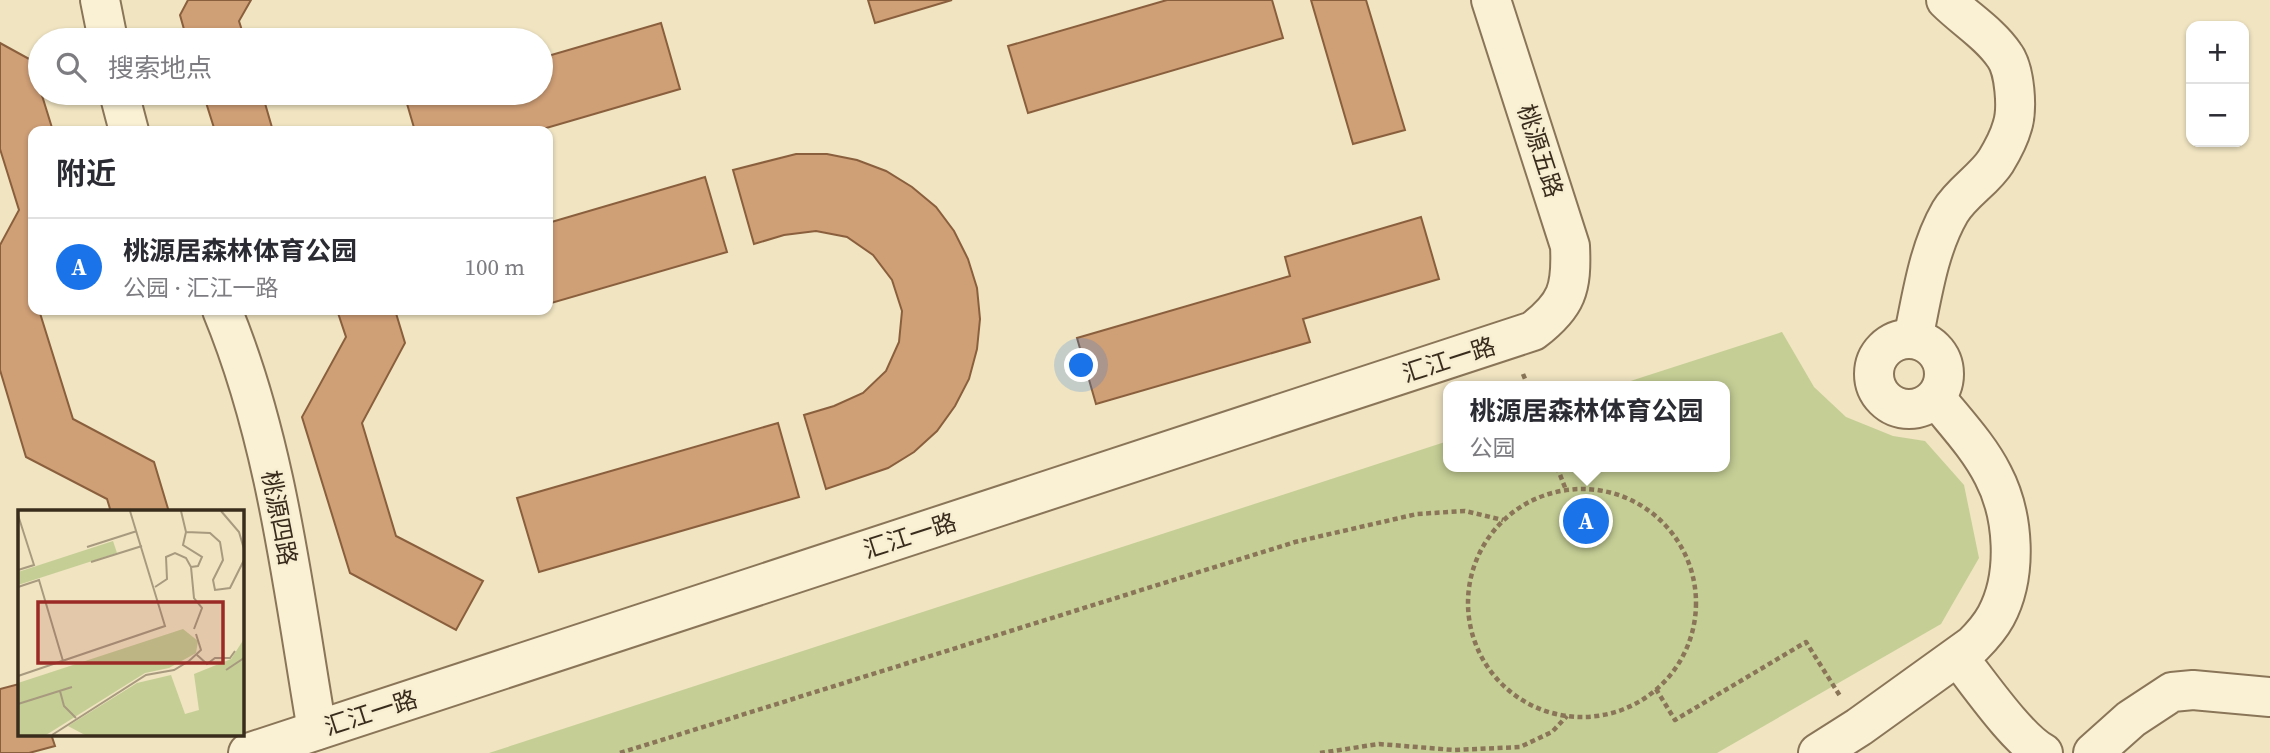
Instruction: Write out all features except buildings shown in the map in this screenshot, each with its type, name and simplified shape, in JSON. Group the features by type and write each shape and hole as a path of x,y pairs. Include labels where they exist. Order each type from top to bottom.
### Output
{"street":[{"name":"桃源五路","path":"1491,0 1570,246 1570,277 1562,304"},
{"path":"1913,339 1930,262 1943,224 1952,208 1996,161 2013,125 2013,78 2006,57 1993,40 1946,0"},
{"path":"122,105 128,126"},
{"name":"汇江一路","path":"248,753 1511,340 1533,331 1562,304"},
{"name":"桃源四路","path":"224,315 240,357 271,471 317,730"},
{"path":"1901,339 1913,339 1933,348 1939,356 1944,378 1936,398 1914,410 1902,410 1881,397 1873,374 1881,351 1901,339"},
{"path":"1818,753 1958,657 1988,629 1998,613 2009,570 2009,527 2001,492 1980,454 1936,398"},
{"path":"1958,657 2013,725 2043,753"},
{"path":"2093,753 2131,719 2172,692 2193,690 2270,697"}],"path":[{"path":"1560,472 1566,490"},
{"path":"1566,490 1605,491 1642,505 1671,531 1690,564 1697,602 1690,641 1671,675 1642,700 1606,715 1567,716 1530,705 1509,690 1498,682 1477,650 1468,616 1469,581 1481,548 1503,520 1532,500 1566,490"},
{"path":"620,753 1295,542 1417,514 1465,510 1503,520"},
{"path":"1656,689 1675,720 1806,642 1859,727"},
{"path":"1320,753 1379,744 1454,750 1520,747 1552,732 1567,716"}],"green space":[{"path":"1782,332 1814,387 1846,417 1893,436 1925,441 1964,485 1979,558 1941,624 1717,753 489,753 1443,443 1443,472 1730,472 1730,381 1630,381"}],"place":[{"name":"桃源居森林体育公园","path":"1586,521"}]}
